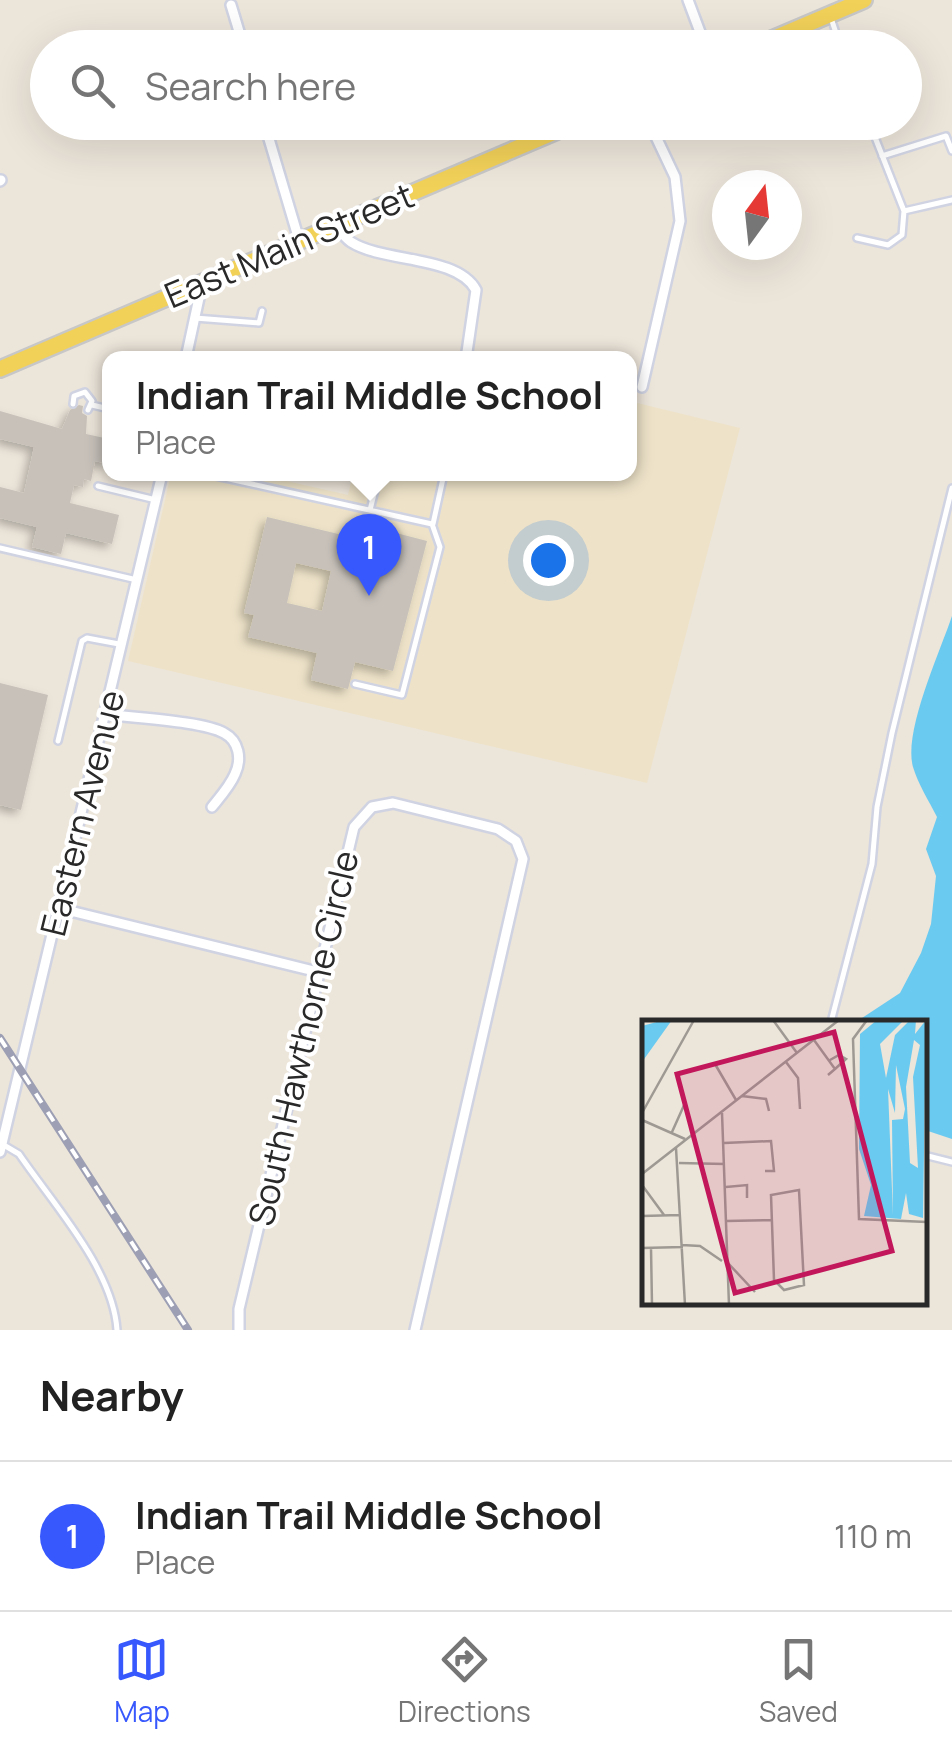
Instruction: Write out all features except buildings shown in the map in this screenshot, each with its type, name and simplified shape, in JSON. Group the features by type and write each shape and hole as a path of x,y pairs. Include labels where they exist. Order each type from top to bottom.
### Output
{"main road":[{"path":"794,30 864,0"},
{"name":"East Main Street","path":"0,369 536,140"}],"street":[{"path":"688,0 699,30"},
{"path":"231,4 239,30"},
{"path":"269,140 299,240"},
{"path":"642,387 680,221 674,176 657,140"},
{"path":"335,225 348,241 365,249 465,276 476,290 467,351"},
{"path":"187,351 198,298 194,286"},
{"name":"Eastern Avenue","path":"1,1148 160,481"},
{"path":"106,714 209,728 227,735 238,749 239,760 235,776 212,807"},
{"name":"South Hawthorne Circle","path":"239,1330 239,1309 354,827 372,807 393,803 498,829 516,841 524,859 414,1330"},
{"path":"58,908 318,972"}],"lane":[{"path":"830,15 835,30"},
{"path":"882,156 946,136 952,152"},
{"path":"856,238 888,245 902,235 904,212 876,140"},
{"path":"904,212 952,200"},
{"path":"194,318 259,324 262,311"},
{"path":"72,404 74,396 81,392 88,394 90,408 102,409"},
{"path":"240,481 432,524"},
{"path":"370,510 377,481"},
{"path":"355,684 402,695 440,547 432,524 442,481"},
{"path":"98,486 156,500"},
{"path":"832,1020 872,864 876,807 952,488"},
{"path":"0,548 137,580"},
{"path":"58,741 82,640 122,645"},
{"path":"1,1148 19,1154 90,1258 116,1310 117,1330"},
{"path":"927,1156 952,1162"}],"shaded area":[{"path":"637,403 740,428 647,783 128,661 169,481 287,481 348,495 351,481 637,481"}],"water":[{"path":"952,616 952,1139 927,1131 927,1020 862,1020 900,993 931,924 936,876 926,849 937,817 915,773 911,752 932,670"}],"railway":[{"path":"0,1038 188,1330"}],"place":[{"name":"Indian Trail Middle School","path":"369,596"}]}
